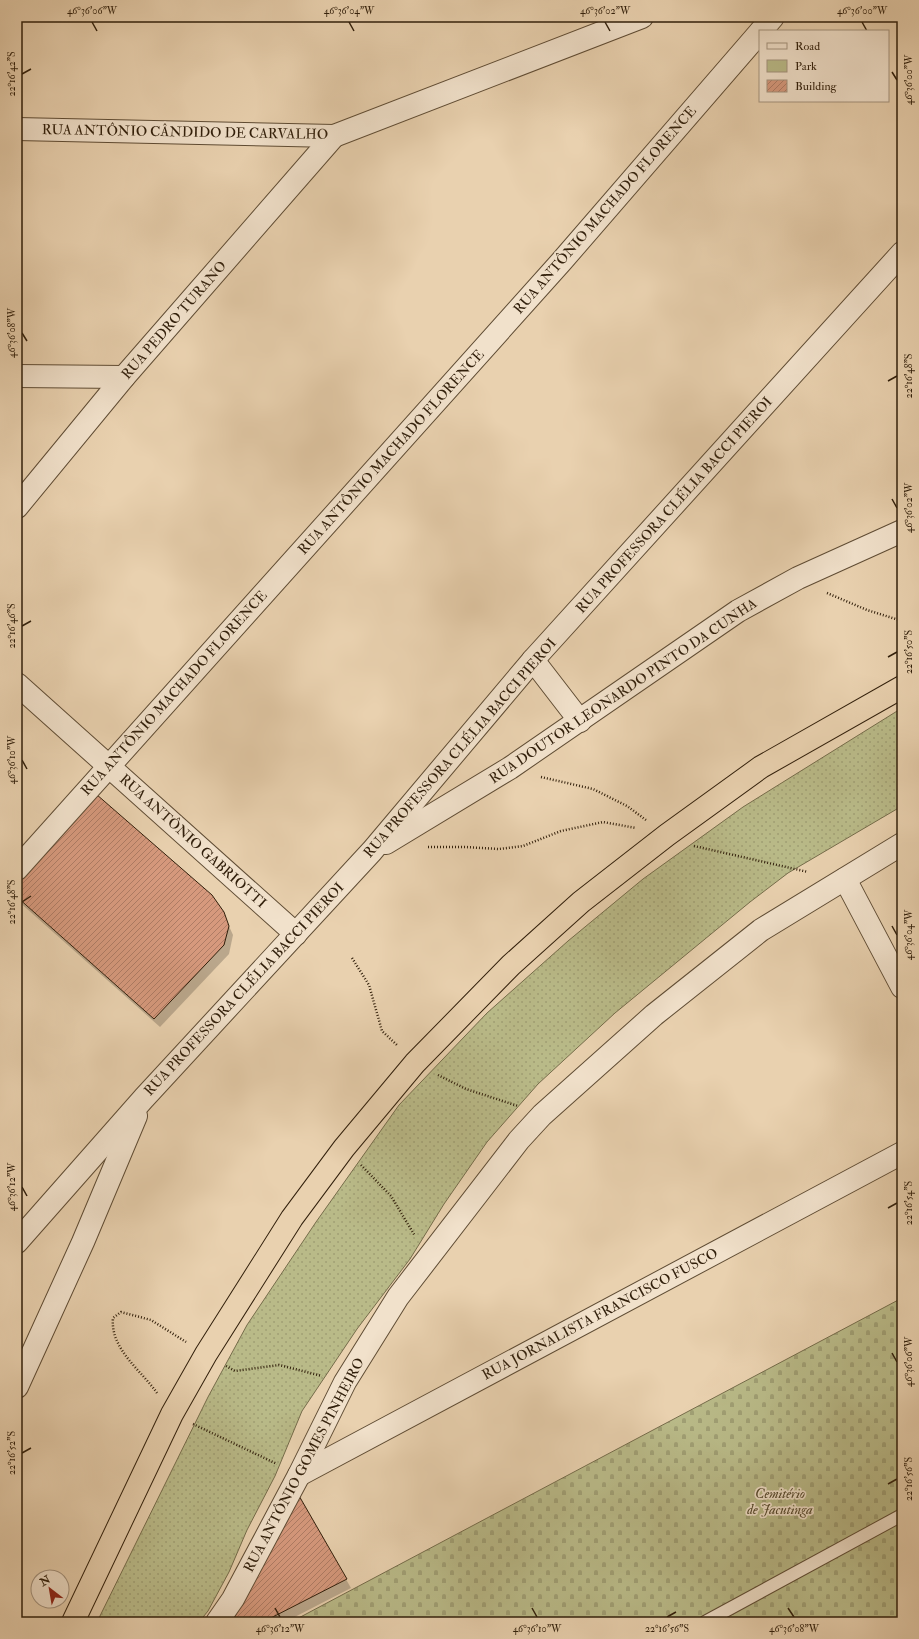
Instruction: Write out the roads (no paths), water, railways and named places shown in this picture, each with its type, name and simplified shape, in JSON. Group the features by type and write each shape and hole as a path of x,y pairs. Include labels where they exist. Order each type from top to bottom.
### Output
{"highway":[{"path":"73,1622 172,1414 206,1354 292,1218 344,1148 415,1063 510,965 581,902 667,835 761,767 902,687"}],"street":[{"name":"RUA ANTÔNIO CÂNDIDO DE CARVALHO","path":"17,129 334,136 642,17"},
{"name":"RUA ANTÔNIO MACHADO FLORENCE","path":"761,30 773,17"},
{"name":"RUA ANTÔNIO MACHADO FLORENCE","path":"17,868 561,262 759,32"},
{"name":"RUA PEDRO TURANO","path":"17,507 124,378 334,136"},
{"name":"RUA PROFESSORA CLÉLIA BACCI PIEROI","path":"17,1242 144,1098 372,851 533,660 902,253"},
{"path":"17,376 124,378"},
{"name":"RUA DOUTOR LEONARDO PINTO DA CUNHA","path":"372,851 510,768 738,611 798,578 902,531"},
{"path":"533,660 580,721"},
{"name":"RUA ANTÔNIO GABRIOTTI","path":"17,684 296,934"},
{"name":"RUA ANTÔNIO GOMES PINHEIRO","path":"217,1622 233,1599 299,1475 345,1382 398,1297 520,1140 542,1115 654,1015 760,930 902,844"},
{"path":"845,879 902,987"},
{"path":"17,1387 83,1242 144,1098"},
{"name":"RUA JORNALISTA FRANCISCO FUSCO","path":"299,1475 902,1153"}],"lane":[{"path":"705,1622 902,1515"}],"park label":[{"name":"Cemitério de Jacutinga","path":"780,1502"}]}
